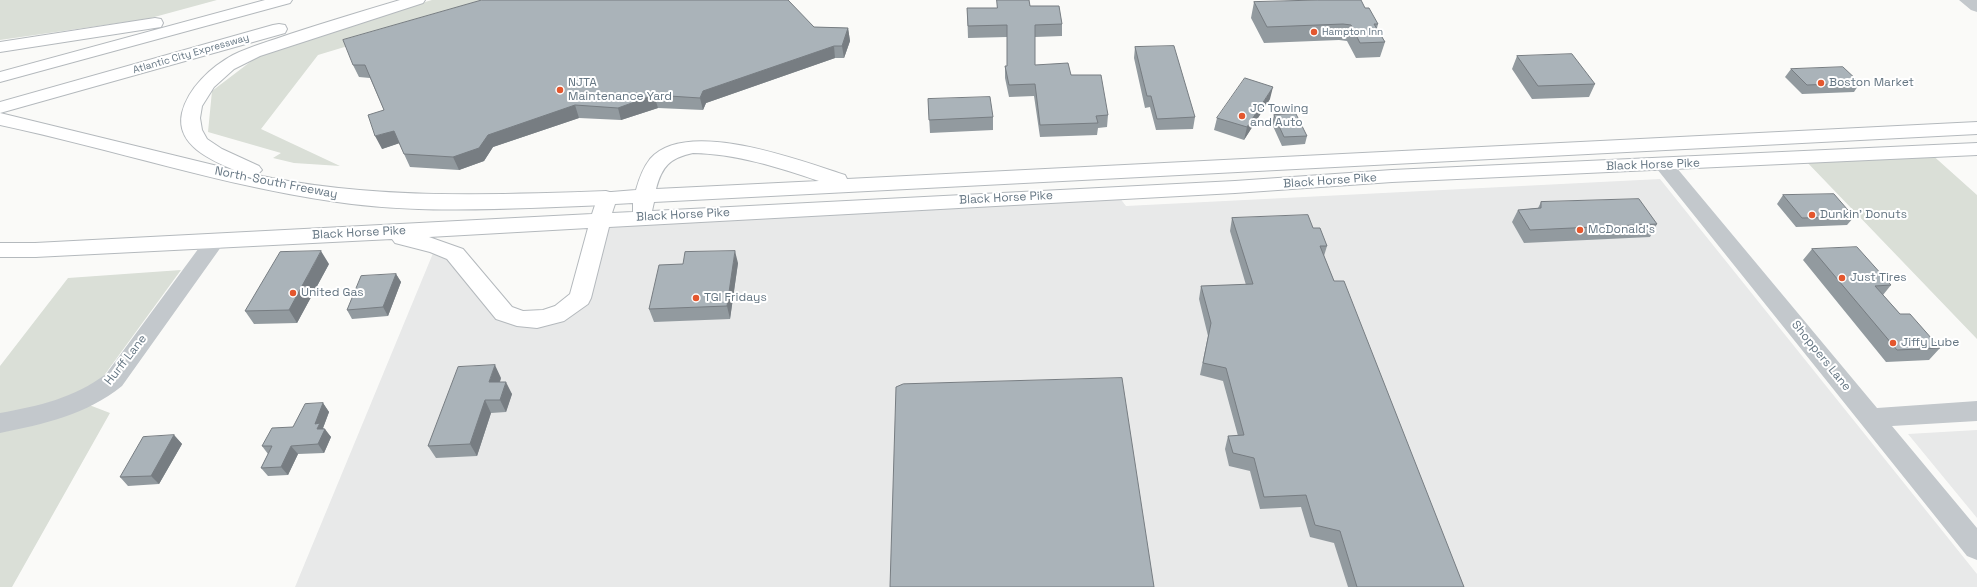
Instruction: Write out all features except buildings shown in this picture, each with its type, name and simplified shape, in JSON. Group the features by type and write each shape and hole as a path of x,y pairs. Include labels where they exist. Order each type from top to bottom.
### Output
{"highway":[{"path":"0,46 150,24 264,0"},
{"path":"0,77 284,0"},
{"name":"Atlantic City Expressway","path":"4,111 382,0"},
{"path":"301,190 245,167 199,143 192,128 189,114 193,102 216,76 238,60 264,48 417,0"},
{"name":"North-South Freeway","path":"4,111 42,128 212,171 301,190 344,196 416,202 606,198"},
{"name":"Black Horse Pike","path":"606,198 853,184 1332,162 1977,128"},
{"path":"640,217 649,179 658,163 666,156 684,148 700,145 740,151 853,184"},
{"name":"Black Horse Pike","path":"0,250 35,250 214,242 600,219 1235,188 1392,176 1664,165 1977,149"},
{"path":"377,232 436,246 455,254 504,313 515,319 537,319 557,314 580,298 606,198"}],"street":[{"path":"1967,0 1977,7"},
{"name":"Shoppers Lane","path":"1664,165 1977,548"},
{"name":"Hurff Lane","path":"0,423 62,409 80,402 105,388 114,380 214,242"},
{"path":"1872,418 1977,411"}],"shaded area":[{"path":"0,0 217,0 147,19 0,40"},
{"path":"432,0 500,0 318,55 261,129 340,166 294,163 273,158 281,153 208,132 212,91 258,56 251,52"},
{"path":"1929,152 1977,195 1977,339 1803,158"},
{"path":"1660,179 1977,574 1977,587 295,587 436,246 491,299 537,319 580,298 600,219 1116,193 1126,206"},
{"path":"181,270 84,403 110,413 12,587 0,587 0,366 68,278"},
{"path":"1977,430 1977,518 1908,434"}],"place":[{"name":"Hampton Inn","path":"1314,32"},
{"name":"Boston Market","path":"1821,83"},
{"name":"NJTA Maintenance Yard","path":"560,90"},
{"name":"JC Towing and Auto","path":"1242,116"},
{"name":"Dunkin' Donuts","path":"1812,215"},
{"name":"McDonald's","path":"1580,230"},
{"name":"Just Tires","path":"1842,278"},
{"name":"United Gas","path":"293,293"},
{"name":"TGI Fridays","path":"696,298"},
{"name":"Jiffy Lube","path":"1893,343"}]}
